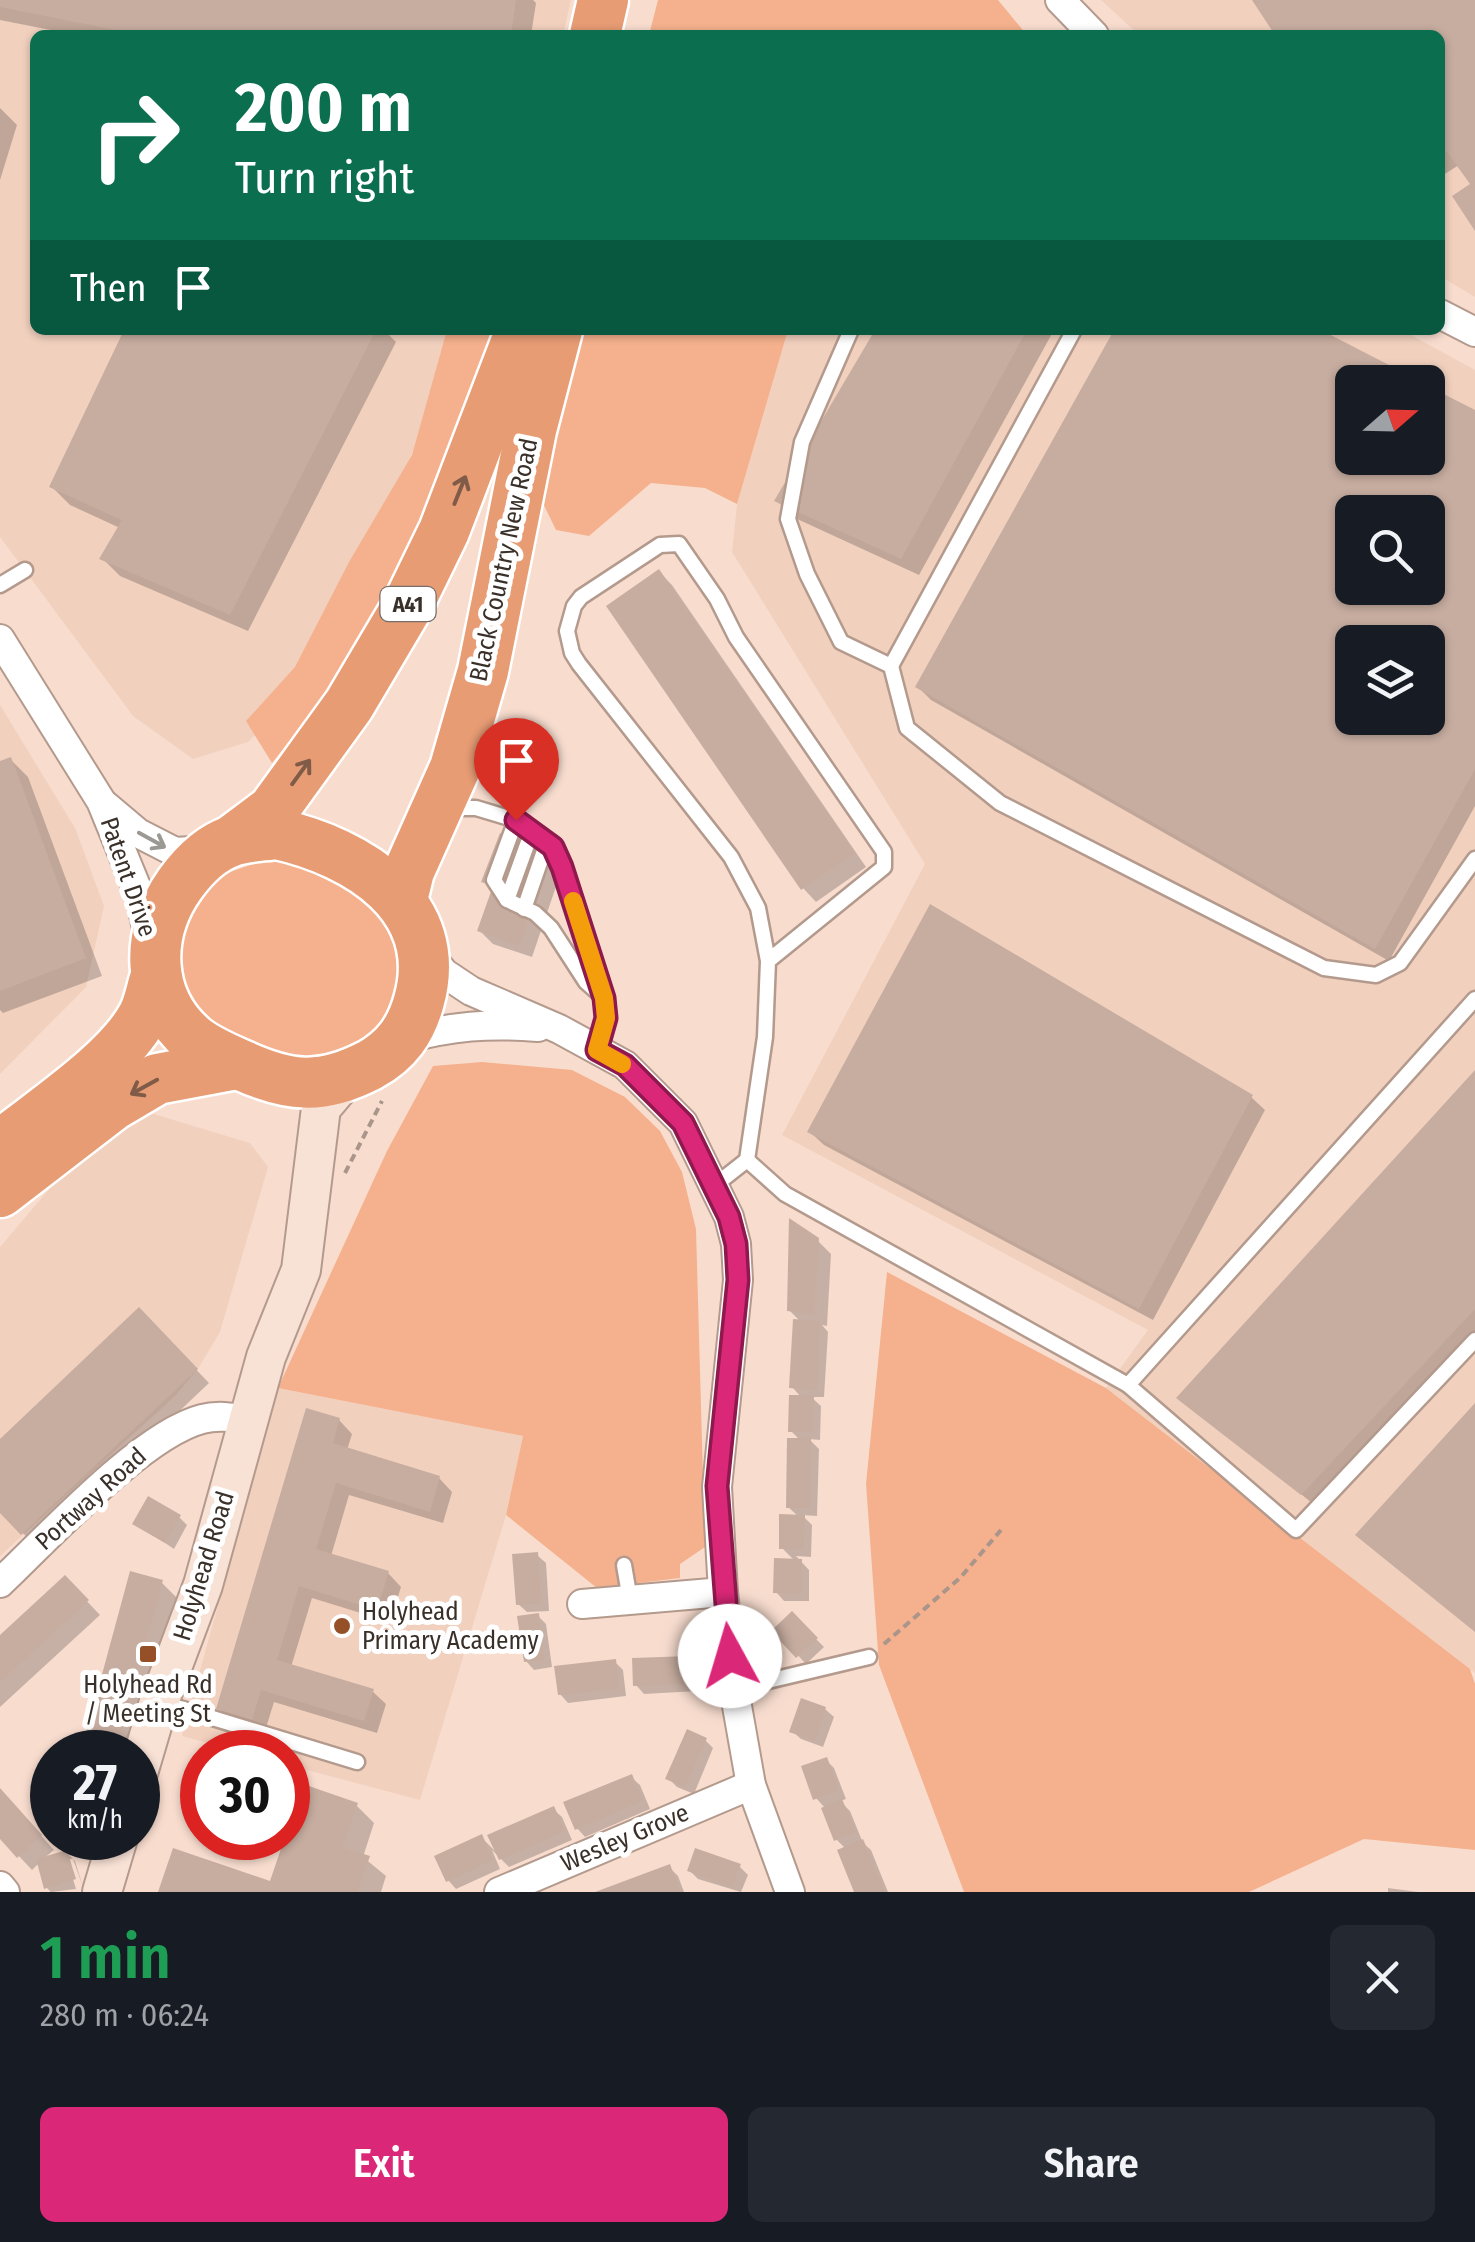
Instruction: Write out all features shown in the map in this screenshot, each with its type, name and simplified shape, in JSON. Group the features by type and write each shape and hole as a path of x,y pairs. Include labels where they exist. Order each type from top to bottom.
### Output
{"highway":[{"path":"596,30 603,0"},
{"path":"631,30 637,0"},
{"name":"Black Country New Road","path":"223,845 273,810 349,705 407,608 444,532 519,335"},
{"name":"Black Country New Road","path":"411,922 409,871 455,768 482,671 531,430 556,335"},
{"path":"154,966 163,998 192,1039 253,1071 303,1085 348,1076 376,1062 398,1043 414,1020 426,972 411,922 374,874 299,839 277,834 223,845"},
{"name":"A41","path":"0,1146 126,1040 144,1015 159,922 170,897 190,870 223,845"},
{"path":"0,1192 113,1105 157,1080 253,1071"}],"street":[{"path":"1060,0 1089,30"},
{"path":"1445,317 1475,332"},
{"name":"Patent Drive","path":"0,640 101,802 140,896 154,966"},
{"name":"Patent Drive","path":"101,802 138,832 174,852 223,845"},
{"path":"411,922 454,980 625,1065 683,1123 729,1217 736,1244 738,1280 717,1486 723,1592 751,1785 790,1892"},
{"path":"398,1043 438,1030 489,1023 559,1029"},
{"path":"253,1071 289,1106 322,1190"},
{"name":"Holyhead Road","path":"151,1730 203,1585 266,1357 283,1267 322,1190 315,1139 321,1108 348,1076"},
{"name":"Portway Road","path":"0,1583 139,1452 200,1419 220,1416 247,1420"},
{"path":"582,1604 723,1592"},
{"name":"Wesley Grove","path":"499,1892 751,1785"},
{"path":"102,1892 111,1860"},
{"path":"0,1886 6,1892"}],"lane":[{"path":"849,335 802,442 788,519 807,574 841,642 891,666"},
{"path":"1071,335 891,666 907,728 1000,803 1324,968 1376,975 1400,963 1475,859"},
{"path":"714,1186 748,1160 765,1037 768,961 758,908 732,856 579,664 568,640 570,618 581,597 660,545 679,544 698,570 736,637 884,852 884,866 768,961"},
{"path":"0,586 25,570"},
{"path":"435,808 476,808 516,820 553,847 604,998 606,1018 597,1050"},
{"path":"516,820 494,880 508,900 536,914 551,928 586,982 604,998"},
{"path":"508,900 532,831"},
{"path":"524,909 547,842"},
{"path":"1128,1385 1475,999"},
{"path":"748,1160 785,1194 1128,1385 1296,1530 1475,1340"},
{"path":"624,1566 630,1600"},
{"path":"734,1688 869,1658"},
{"path":"159,1702 357,1762"}],"path":[{"path":"322,1190 385,1096 398,1043"},
{"path":"869,1658 960,1578 1001,1530"}],"shaded area":[{"path":"0,0 571,0 564,30 30,30 30,335 458,335 333,657 248,742 193,759 133,716 0,537"},
{"path":"658,0 998,0 1023,30 650,30"},
{"path":"1101,0 1475,0 1475,297 1445,279 1445,30 1134,30"},
{"path":"446,335 494,335 430,502 376,612 310,715 272,763 246,721 295,667 349,562 412,455"},
{"path":"575,335 787,335 737,504 705,488 651,483 589,536 556,530 536,489"},
{"path":"787,335 1411,335 1475,370 1475,1673 1106,1388 1148,1330 782,1135 925,864 732,552 737,504"},
{"path":"0,705 75,828 104,906 86,987 0,1074"},
{"path":"281,861 325,874 382,912 406,956 407,984 376,1037 348,1057 293,1062 238,1042 195,1008 180,974 177,929 200,892 230,872 256,863"},
{"path":"482,1062 572,1070 625,1097 660,1131 682,1172 696,1229 705,1547 680,1564 680,1578 597,1588 506,1515 523,1436 278,1388 387,1151 433,1066"},
{"path":"147,1112 250,1143 268,1167 220,1332 198,1369 175,1396 0,1556 0,1247 51,1187"},
{"path":"887,1272 1106,1388 1470,1669 1475,1684 1475,1850 1364,1839 1249,1892 964,1892 879,1665 866,1484"},
{"name":"Holyhead Primary Academy","path":"278,1388 523,1436 506,1515 420,1800 310,1771 310,1730 184,1730"}],"building":[{"path":"0,0 516,0 512,30 115,30 0,7"},
{"path":"1252,0 1475,0 1475,231 1452,196 1470,184 1445,153 1445,30 1272,30"},
{"path":"122,335 373,335 230,615 99,559 122,520 49,487"},
{"path":"872,335 1024,335 901,559 774,501"},
{"path":"1111,335 1331,335 1389,365 1335,365 1335,475 1445,475 1445,395 1475,410 1475,769 1375,949 915,687"},
{"path":"659,569 855,853 801,890 606,606"},
{"path":"11,757 86,958 0,991 0,761"},
{"path":"500,833 550,853 519,946 477,931 493,886 481,882"},
{"path":"930,904 1253,1095 1139,1309 807,1132"},
{"path":"1475,1070 1475,1309 1301,1495 1176,1398"},
{"path":"789,1218 819,1238 814,1314 787,1311"},
{"path":"139,1307 198,1369 21,1535 0,1513 0,1439"},
{"path":"793,1319 820,1321 817,1390 789,1388"},
{"path":"789,1395 814,1395 813,1432 788,1432"},
{"path":"1475,1403 1475,1632 1355,1535"},
{"path":"306,1408 340,1418 333,1443 440,1476 430,1512 336,1483 316,1549 389,1571 377,1610 299,1586 277,1660 374,1689 364,1721 261,1690 252,1720 216,1709"},
{"path":"787,1438 811,1438 810,1508 786,1508"},
{"path":"148,1496 181,1515 165,1543 132,1524"},
{"path":"779,1514 805,1515 804,1549 779,1549"},
{"path":"538,1552 541,1603 516,1605 512,1554"},
{"path":"774,1558 802,1559 801,1594 773,1593"},
{"path":"130,1571 163,1580 121,1730 87,1730"},
{"path":"65,1575 89,1600 0,1682 0,1635"},
{"path":"792,1611 818,1638 796,1658 771,1631"},
{"path":"539,1613 544,1660 524,1662 517,1616"},
{"path":"690,1656 691,1684 633,1686 632,1658"},
{"path":"616,1659 619,1689 558,1695 554,1666"},
{"path":"801,1698 826,1707 815,1741 789,1732"},
{"path":"687,1729 707,1738 685,1787 665,1779"},
{"path":"827,1757 839,1790 813,1800 801,1766"},
{"path":"632,1774 643,1801 575,1830 563,1802"},
{"path":"310,1786 358,1803 342,1847 370,1856 357,1892 158,1892 173,1848 180,1850 180,1860 208,1860 270,1881 277,1860 310,1860"},
{"path":"0,1788 30,1822 30,1846 17,1858 0,1839"},
{"path":"842,1799 856,1832 834,1841 821,1808"},
{"path":"554,1806 565,1831 499,1860 487,1835"},
{"path":"482,1834 493,1860 446,1882 434,1856"},
{"path":"863,1839 885,1892 854,1892 837,1850"},
{"path":"695,1848 741,1864 732,1887 687,1871"},
{"path":"36,1860 70,1860 76,1879 44,1889"},
{"path":"670,1864 680,1892 595,1892"}],"slow traffic":[{"path":"573,901 604,998 606,1018 597,1050 622,1064"}],"place":[{"name":"Holyhead Primary Academy","path":"342,1626"},
{"name":"Holyhead Rd / Meeting St","path":"148,1654"}],"route":[{"path":"516,820 553,847 562,867 604,998 606,1018 597,1050 625,1065 683,1123 729,1217 736,1244 738,1280 717,1486 730,1656"}]}
